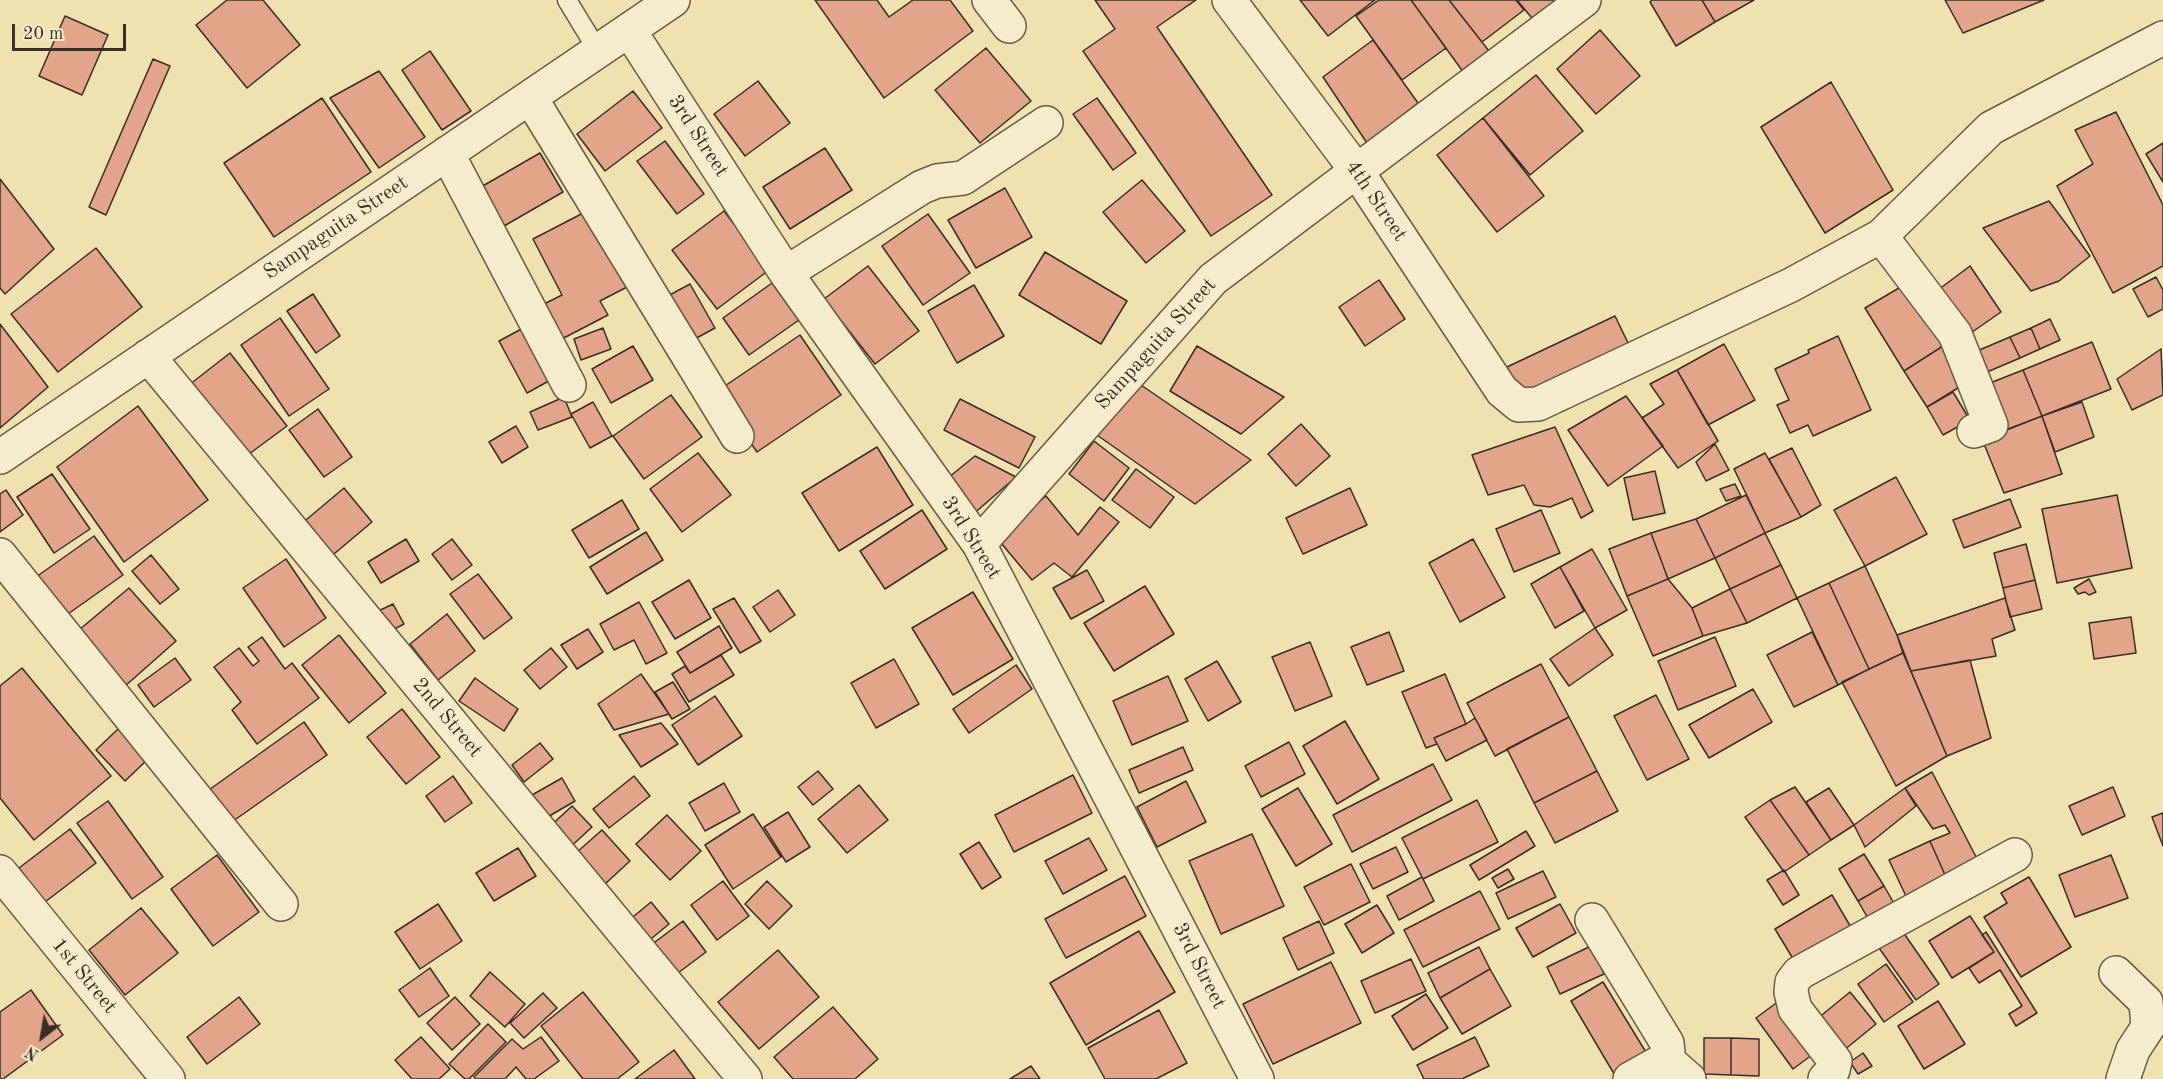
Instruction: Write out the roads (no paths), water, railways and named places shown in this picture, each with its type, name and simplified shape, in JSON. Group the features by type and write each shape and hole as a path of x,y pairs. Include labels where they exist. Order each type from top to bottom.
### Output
{"street":[{"name":"Sampaguita Street","path":"0,457 673,0"},
{"path":"989,0 1009,26"},
{"name":"4th Street","path":"1229,0 1356,170 1502,391 1519,405 1538,404 1791,285 1881,236"},
{"name":"Sampaguita Street","path":"979,544 1213,279 1584,0"},
{"name":"3rd Street","path":"629,30 786,273 979,544 1257,1079"},
{"path":"1974,431 1991,425 1955,334 1881,236 1991,128 2163,38"},
{"path":"531,97 737,435"},
{"path":"786,273 922,187 937,181 963,178 1046,123"},
{"path":"447,153 569,385"},
{"name":"2nd Street","path":"148,356 745,1079"},
{"path":"0,555 281,904"},
{"path":"1825,1079 1833,1070 1835,1061 1796,1009 1791,992 1792,981 1799,973 2015,855"},
{"name":"1st Street","path":"0,873 168,1079"},
{"path":"1592,920 1667,1042 1668,1052 1657,1072"},
{"path":"2116,974 2146,1002 2148,1027 2133,1050 2123,1079"}],"lane":[{"path":"567,0 598,51"}]}
